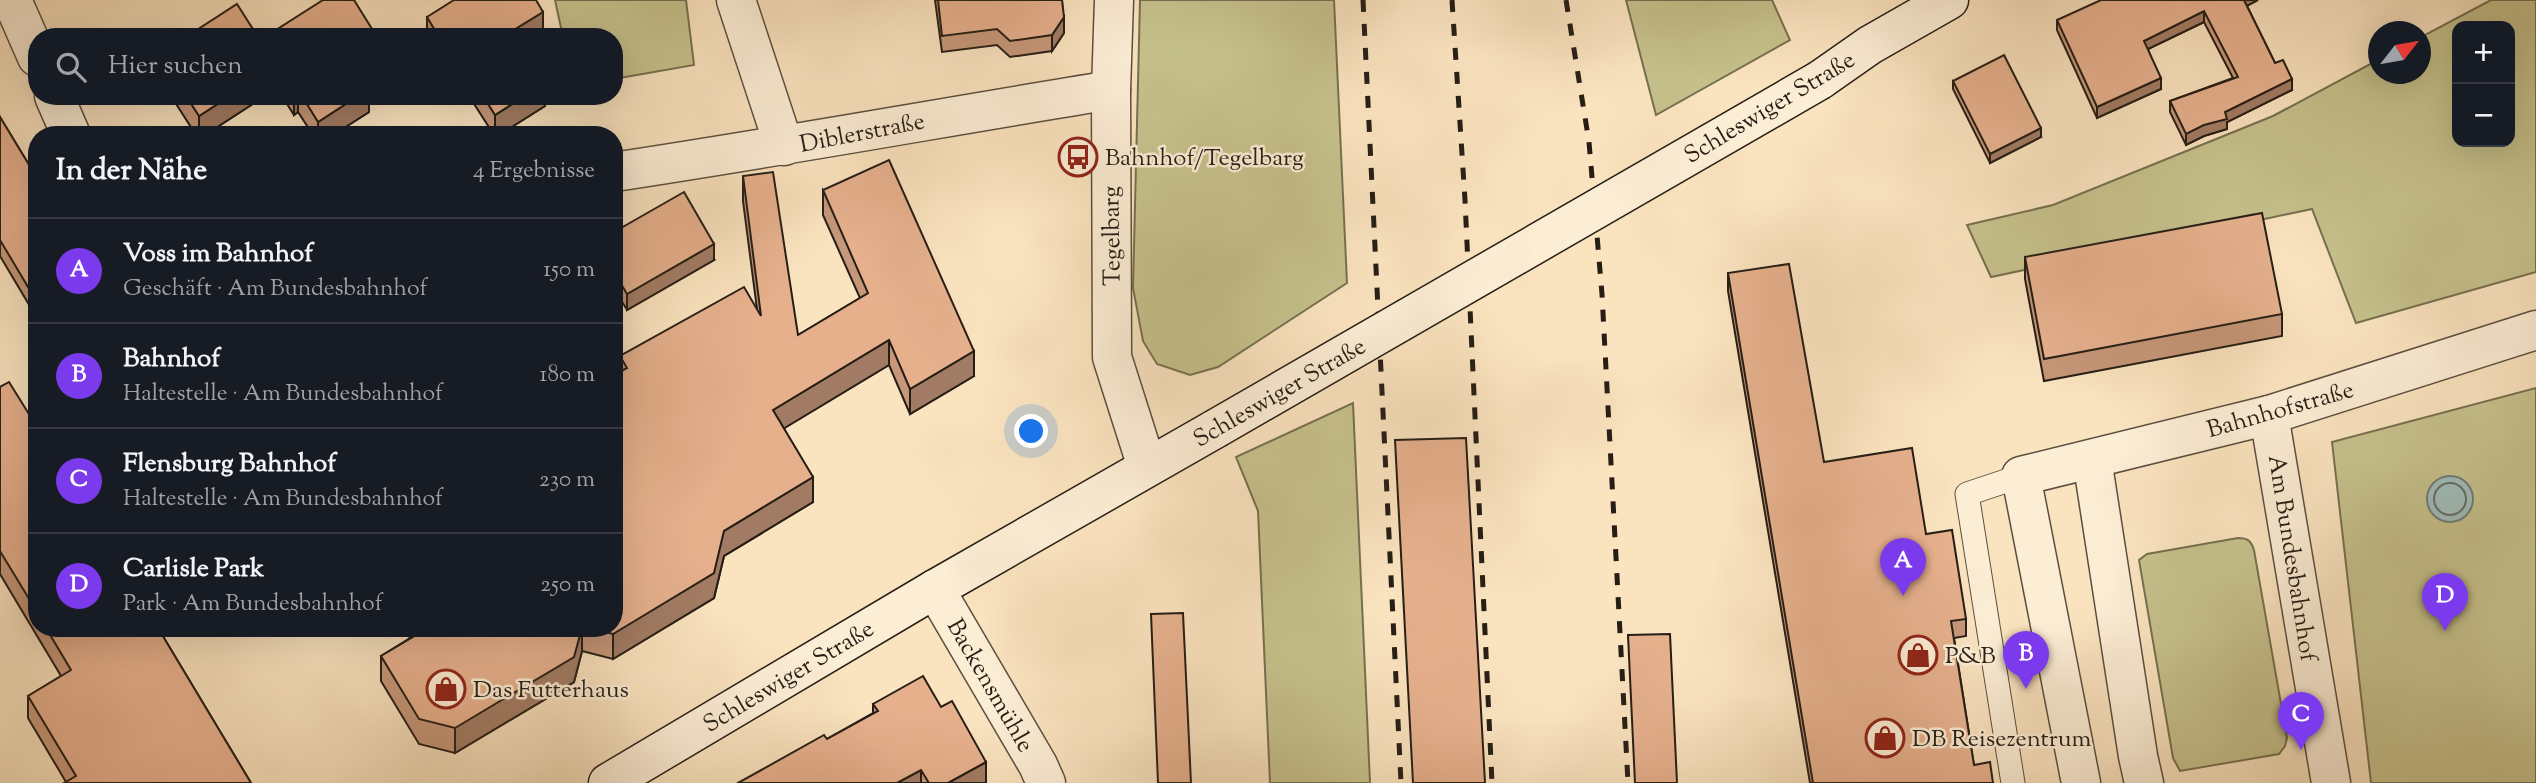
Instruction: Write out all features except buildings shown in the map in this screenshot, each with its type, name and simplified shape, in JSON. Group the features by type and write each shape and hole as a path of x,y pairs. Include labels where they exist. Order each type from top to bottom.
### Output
{"street":[{"path":"12,0 28,36"},
{"path":"736,0 784,146"},
{"name":"Tegelbarg","path":"1114,0 1111,90 1112,357 1147,467"},
{"name":"Schleswiger Straße","path":"608,783 935,589 1819,80 1870,45 1949,0"},
{"name":"Diblerstraße","path":"623,171 1111,90"},
{"path":"58,105 67,126"},
{"name":"Bahnhofstraße","path":"2021,476 2269,415 2536,330"},
{"name":"Am Bundesbahnhof","path":"2269,415 2331,783"},
{"path":"2092,459 2144,783"},
{"path":"2021,476 2081,783"},
{"name":"Backensmühle","path":"935,589 1046,783"}],"lane":[{"path":"2013,783 1967,494 2021,476"}],"shaded area":[{"path":"555,0 686,0 694,65 623,77 623,28 561,28"},
{"path":"1140,0 1334,0 1347,283 1218,367 1190,375 1157,364 1143,341 1133,288"},
{"path":"1626,0 1772,0 1790,40 1656,115"},
{"path":"2491,0 2536,0 2536,272 2356,323 2312,209 1991,277 1967,225 2053,205 2273,116 2368,65 2368,84 2431,84 2431,32"},
{"path":"2536,388 2536,783 2371,783 2332,442"},
{"path":"1353,403 1370,783 1270,783 1258,511 1236,457"},
{"path":"2238,538 2249,541 2254,550 2287,738 2279,754 2180,771 2173,758 2139,560 2147,554"}],"water":[{"path":"2450,476 2467,482 2473,499 2467,516 2450,522 2433,516 2427,499 2433,482"}],"railway":[{"path":"1363,0 1401,783"},
{"path":"1452,0 1465,200 1492,783"},
{"path":"1566,0 1589,142 1602,294 1628,783"}],"place":[{"name":"Bahnhof/Tegelbarg","path":"1078,157"},
{"name":"Voss im Bahnhof","path":"1903,596"},
{"name":"Carlisle Park","path":"2445,631"},
{"name":"P&B","path":"1918,655"},
{"name":"Das Futterhaus","path":"446,689"},
{"name":"Bahnhof","path":"2026,689"},
{"name":"DB Reisezentrum","path":"1885,738"},
{"name":"Flensburg Bahnhof","path":"2301,750"}]}
